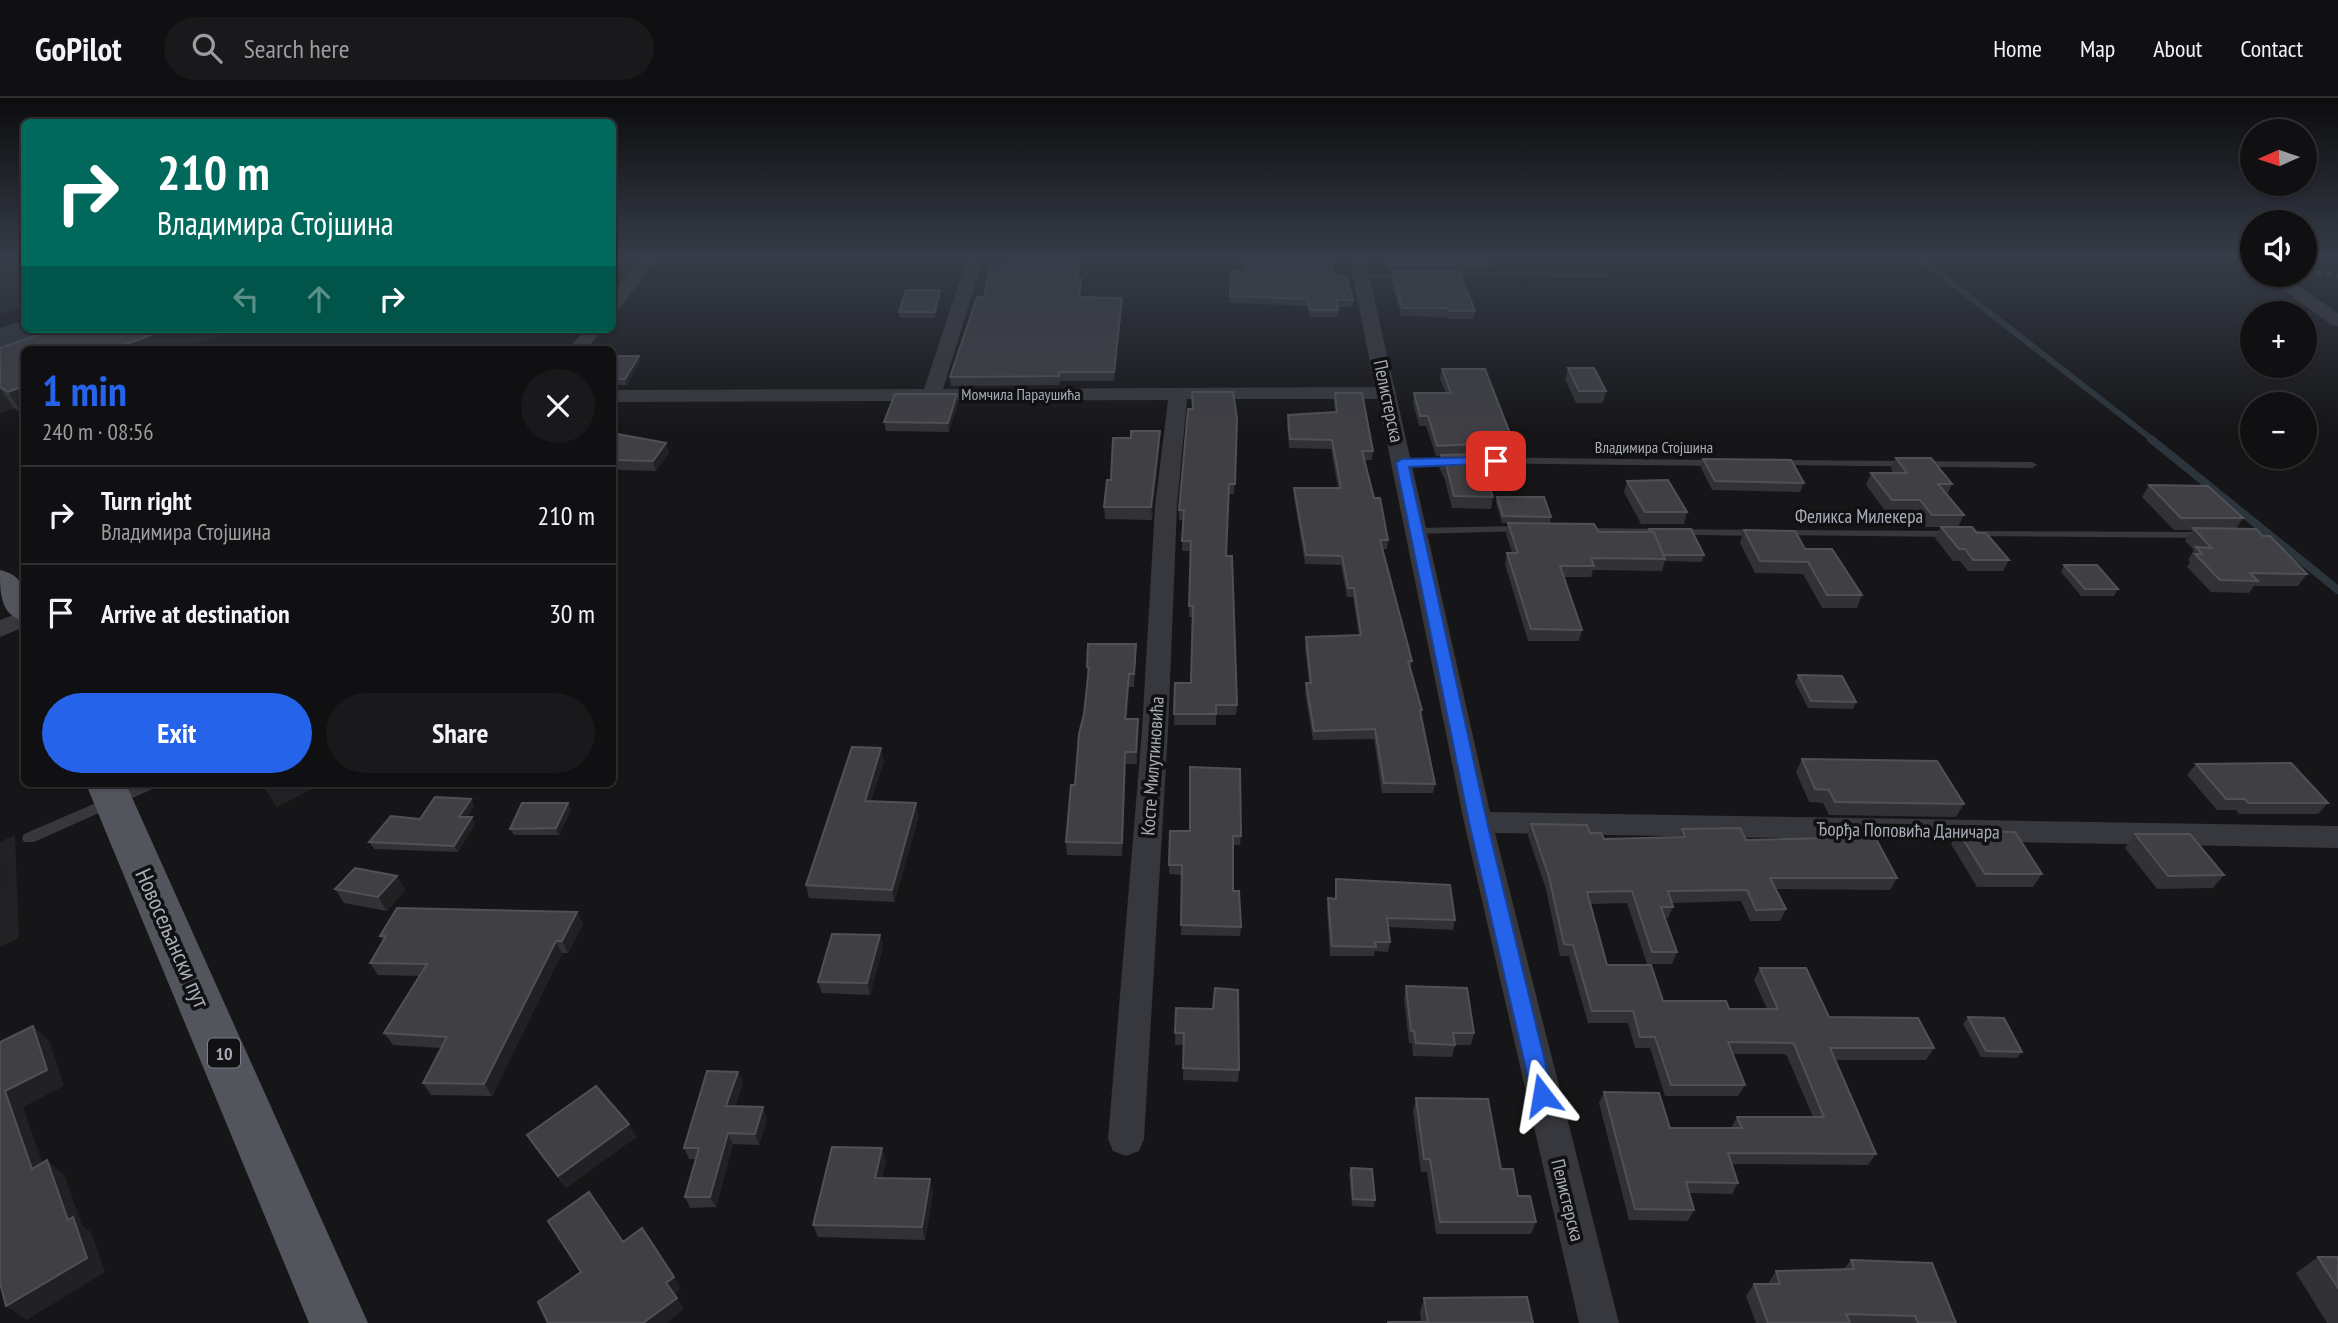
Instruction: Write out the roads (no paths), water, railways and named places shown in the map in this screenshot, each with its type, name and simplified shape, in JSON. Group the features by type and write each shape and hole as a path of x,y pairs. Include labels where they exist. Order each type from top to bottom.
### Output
{"main road":[{"name":"Новосељански пут","path":"124,789 339,1323"}],"street":[{"path":"932,395 958,314"},
{"name":"Пелистерска","path":"1369,314 1478,822 1599,1323"},
{"name":"Момчила Параушића","path":"616,396 1387,393"},
{"name":"Косте Милутиновића","path":"1126,1139 1155,731 1166,506 1178,394"},
{"name":"Ђорђа Поповића Даничара","path":"1478,822 2338,837"}],"lane":[{"name":"Владимира Стојшина","path":"1402,463 1450,460 1724,463"},
{"path":"1765,463 2032,465"},
{"path":"1416,531 1462,528 1538,530"},
{"name":"Феликса Милекера","path":"1579,531 2219,535"},
{"path":"29,838 124,789"}],"waterway":[{"path":"1991,314 2153,440"},
{"path":"0,339 21,332"},
{"path":"2151,439 2338,590"}]}
